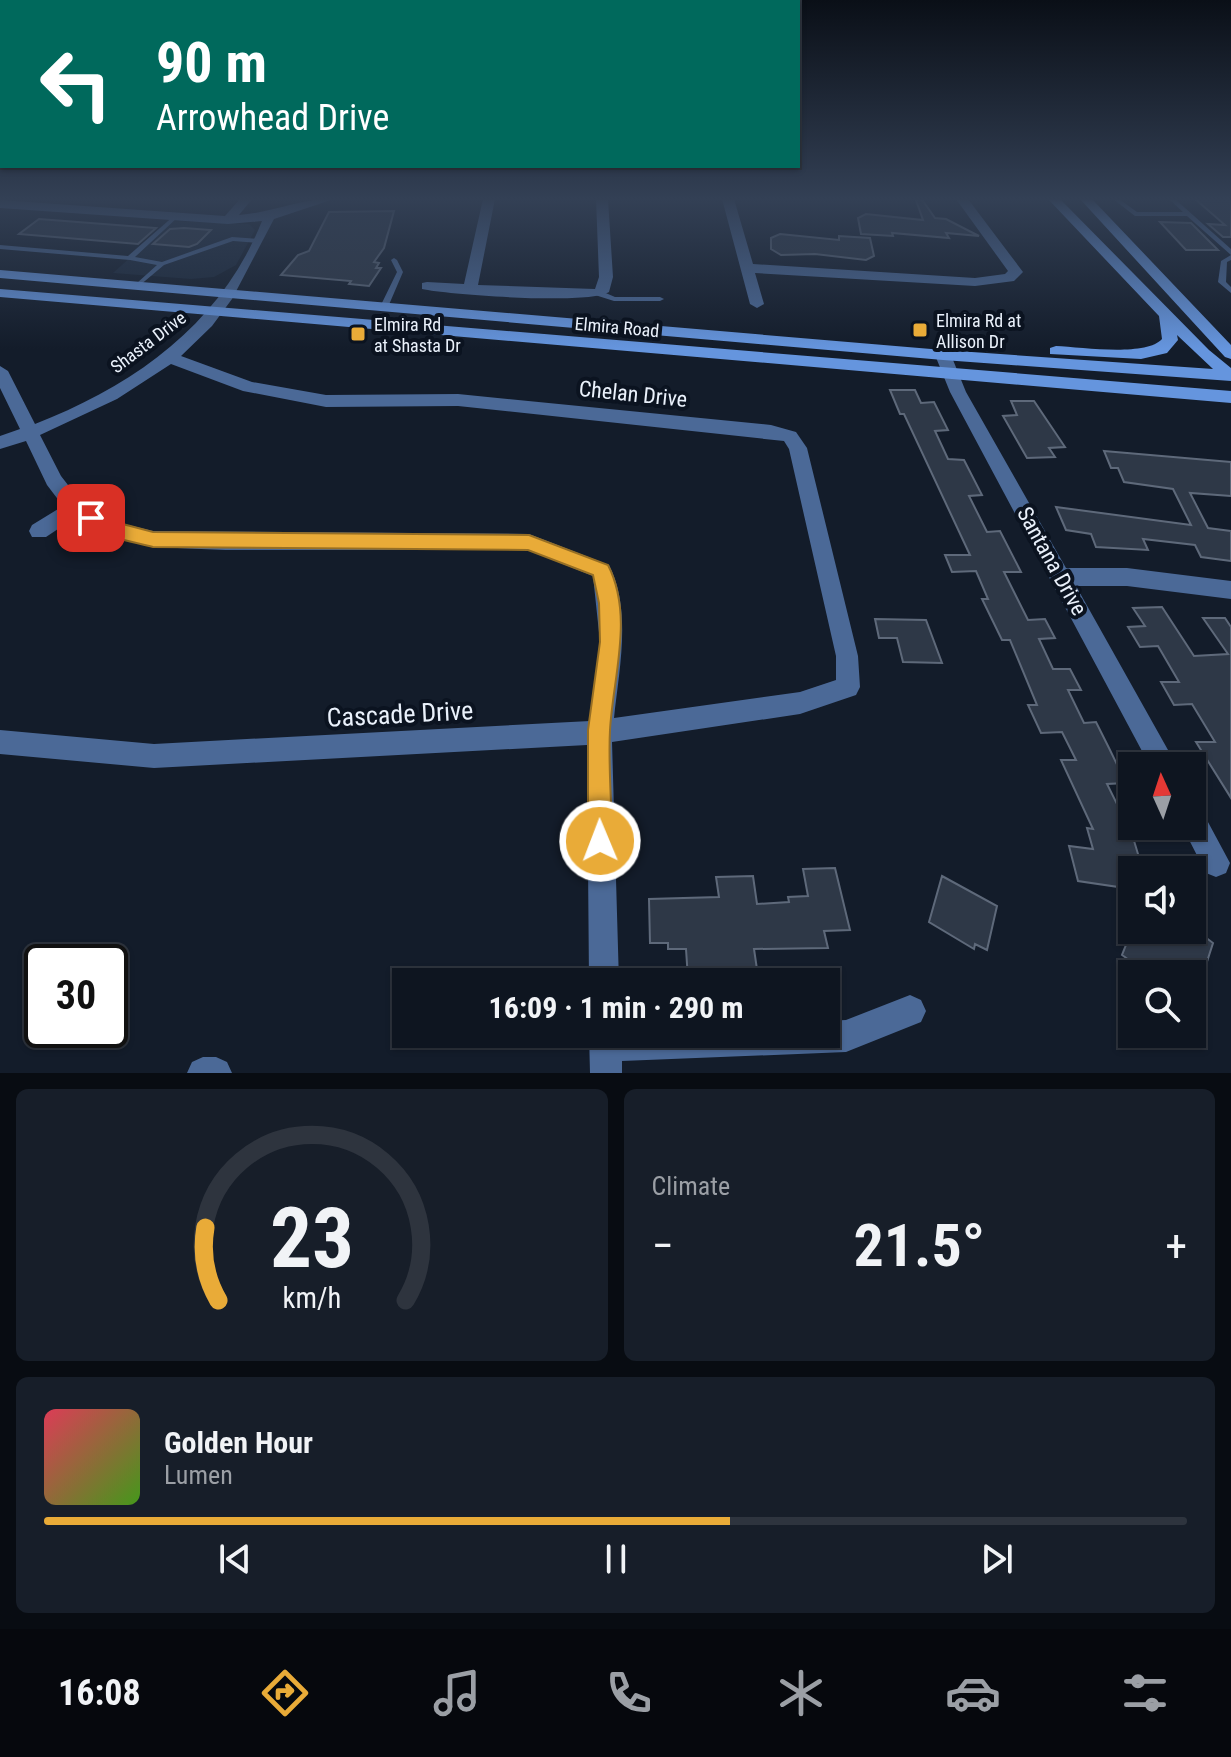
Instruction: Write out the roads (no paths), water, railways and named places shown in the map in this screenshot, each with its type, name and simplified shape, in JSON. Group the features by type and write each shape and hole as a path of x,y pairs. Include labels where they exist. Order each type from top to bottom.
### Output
{"main road":[{"path":"1102,249 1231,376"},
{"path":"1134,249 1231,354"},
{"name":"Elmira Road","path":"0,274 227,292 938,360 1231,397"},
{"name":"Elmira Road","path":"0,293 214,312 938,360 1231,376"},
{"path":"1190,307 1231,341"},
{"path":"938,360 1018,349 1141,354 1161,350 1170,340 1166,315"}],"street":[{"name":"Shasta Drive","path":"0,443 113,393 168,357 206,324 253,249"},
{"path":"470,289 478,249"},
{"path":"427,286 598,293 604,289 606,277 605,249"},
{"path":"742,249 757,304"},
{"path":"747,268 975,282 1009,278 1016,272 999,249"},
{"name":"Chelan Drive","path":"168,357 249,387 295,397 364,402 458,400 790,436 798,448 847,656 848,687 800,703"},
{"name":"Santana Drive","path":"938,360 1156,752"},
{"path":"0,371 54,480 75,508 115,529 153,539 529,542 602,571 611,642 599,730 604,968"},
{"path":"39,531 75,508"},
{"path":"1061,577 1127,577 1231,590"},
{"name":"Cascade Drive","path":"0,742 154,756 568,736 800,703"},
{"path":"1204,840 1216,863"},
{"path":"605,1051 846,1036 910,1011"},
{"path":"203,1073 216,1073"}],"lane":[{"path":"25,249 130,258 162,264"},
{"path":"130,258 140,249"},
{"path":"139,284 162,264 204,249"},
{"path":"1231,255 1224,261 1222,282 1231,291"},
{"path":"384,307 400,272 394,260"},
{"path":"598,293 614,299 660,299"}],"place":[{"name":"Elmira Rd at Allison Dr","path":"920,330"},
{"name":"Elmira Rd at Shasta Dr","path":"358,334"}]}
